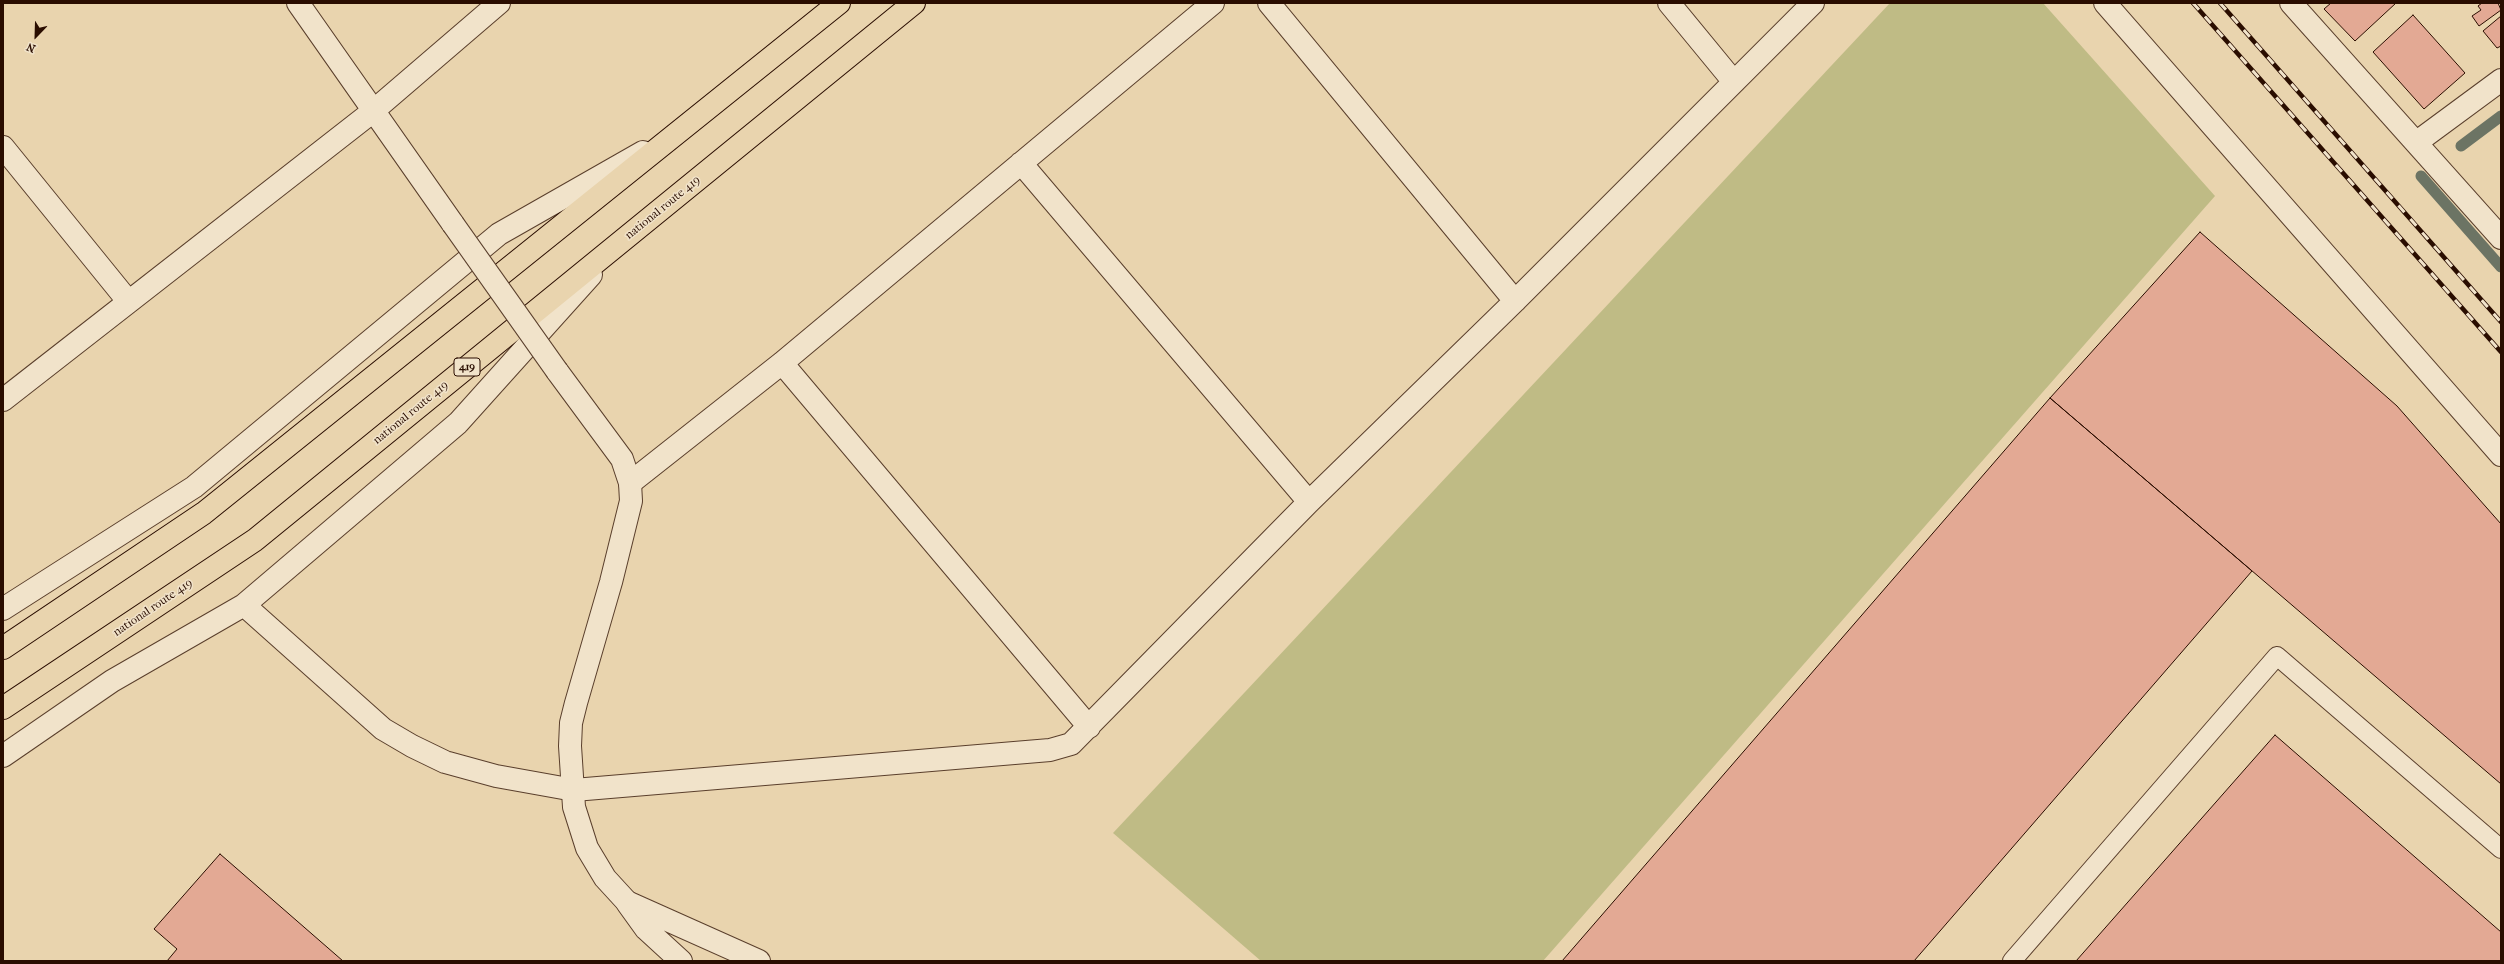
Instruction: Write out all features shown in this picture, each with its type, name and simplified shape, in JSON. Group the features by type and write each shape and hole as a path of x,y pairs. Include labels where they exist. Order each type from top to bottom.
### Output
{"highway":[{"path":"3,648 204,513 690,125 840,3"},
{"name":"national route 419","path":"3,708 255,540 914,3"}],"street":[{"path":"298,3 372,112 557,371 622,459 630,483 631,501 611,582 571,723 570,746 574,807 587,848 605,878 626,902 646,929 681,961"},
{"path":"3,400 372,112 499,3"},
{"path":"630,483 782,363 1213,3"},
{"path":"1269,3 1515,301"},
{"path":"1669,3 1734,82"},
{"path":"244,605 383,729 412,746 445,762 496,776 574,790 1050,750 1071,744 1309,502 1515,301 1813,3"},
{"path":"2105,3 2501,455"},
{"path":"2291,3 2417,142 2501,238"},
{"path":"2417,142 2501,80"},
{"path":"3,609 194,487 499,234 690,125"},
{"path":"3,147 128,301"},
{"path":"1021,163 1309,502"},
{"path":"3,756 112,681 244,605 458,423 625,239"},
{"path":"782,363 1088,728"},
{"path":"626,902 759,961"}],"lane":[{"path":"2012,961 2277,656 2501,849"}],"shaded area":[{"path":"1890,3 2043,3 2215,196 1543,961 1261,961 1113,833"}],"building":[{"path":"2331,3 2396,3 2355,41 2324,9"},
{"path":"2482,3 2498,3 2501,10 2479,26 2472,16 2481,10 2478,6"},
{"path":"2413,15 2465,73 2424,109 2373,52"},
{"path":"2501,16 2501,46 2497,48 2483,31"},
{"path":"2200,232 2397,406 2501,524 2501,784 2050,398"},
{"path":"2050,398 2252,571 1914,961 1562,961"},
{"path":"2275,735 2501,932 2501,961 2076,961"},
{"path":"220,854 343,961 167,961 177,949 154,929"}],"waterway":[{"path":"2461,146 2501,116"},
{"path":"2421,176 2501,267"}],"railway":[{"path":"2193,3 2501,352"},
{"path":"2220,3 2501,322"}]}
